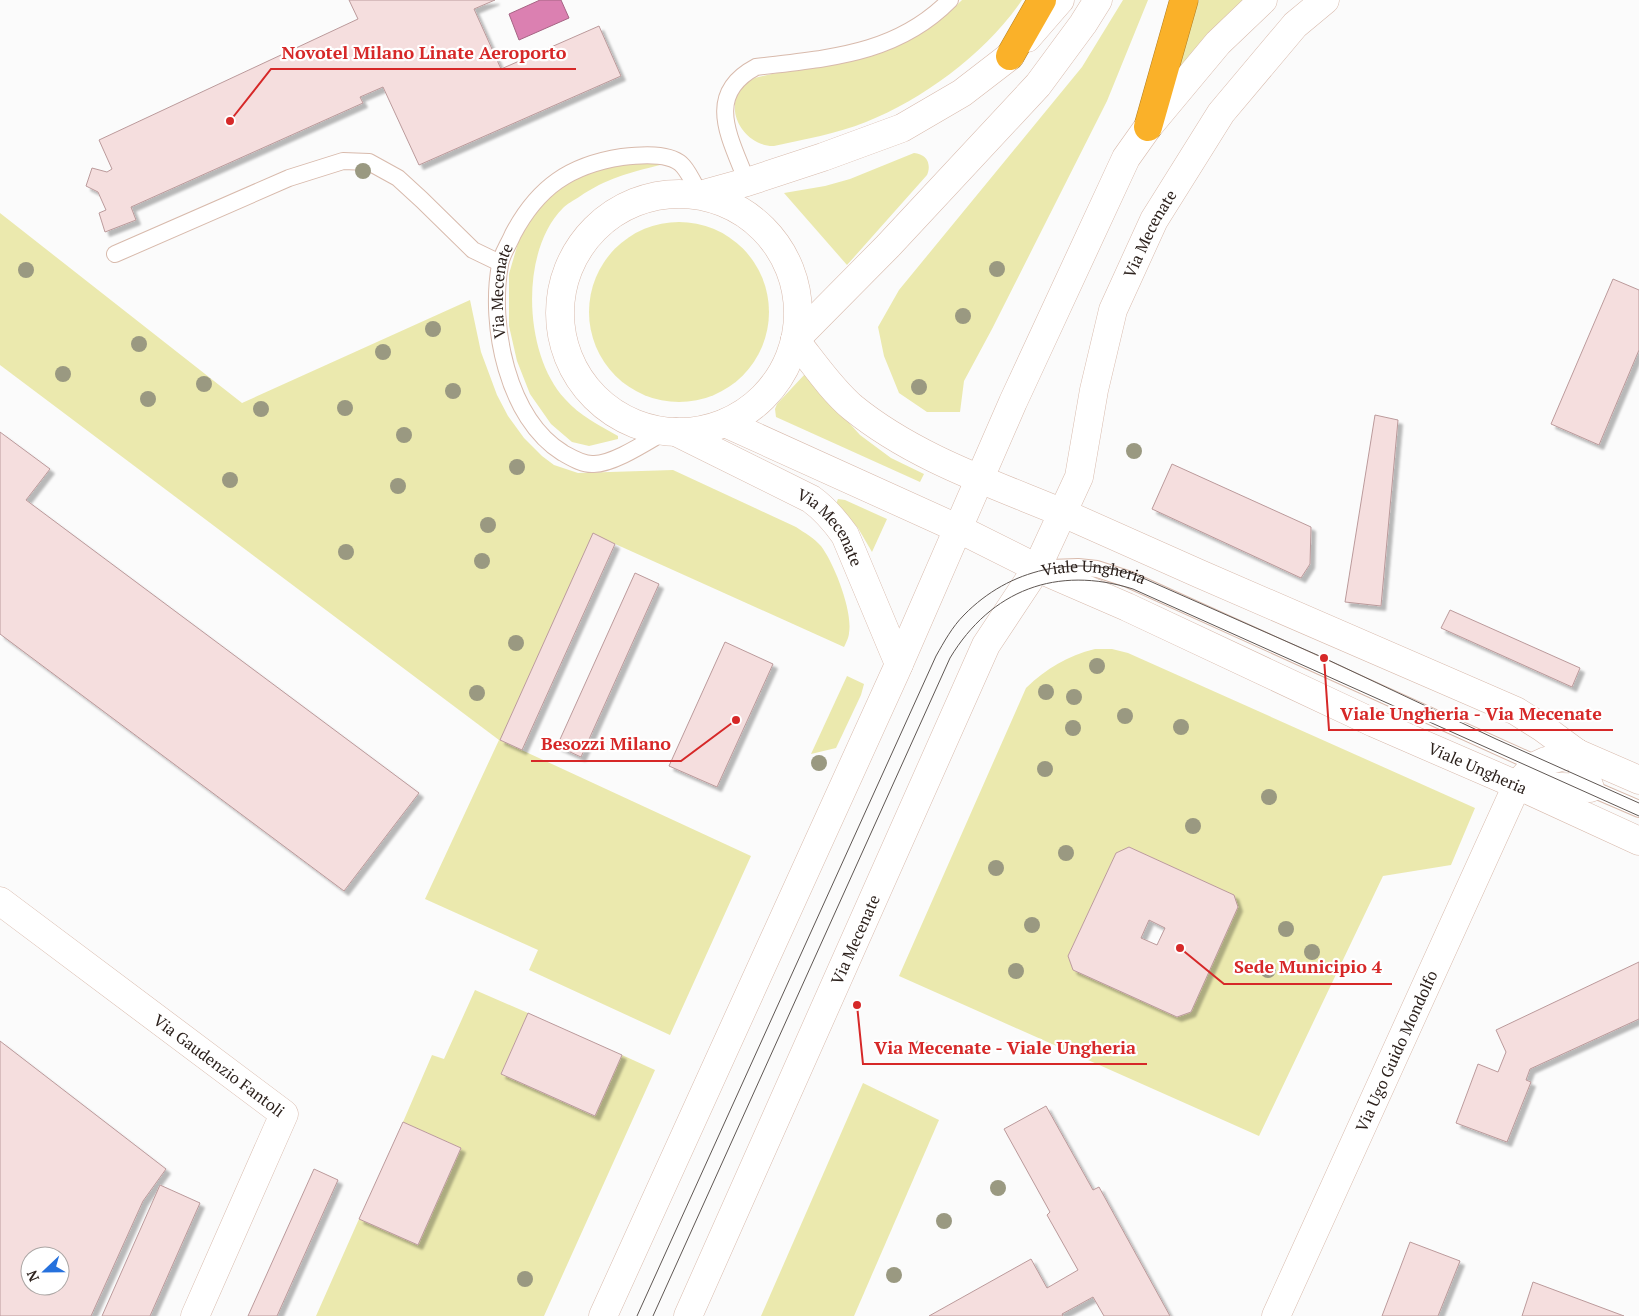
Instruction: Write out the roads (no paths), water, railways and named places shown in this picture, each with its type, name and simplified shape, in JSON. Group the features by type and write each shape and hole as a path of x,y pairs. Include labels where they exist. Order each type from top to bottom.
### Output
{"highway":[{"path":"1010,56 1042,0"},
{"path":"1148,127 1184,0"}],"main road":[{"name":"Via Mecenate","path":"700,196 823,158 902,128 962,93 1010,56 1047,17 1060,0"},
{"name":"Via Mecenate","path":"795,340 888,246 1038,85 1083,24 1098,0"},
{"path":"603,1316 899,664 1013,402 1126,158 1148,127 1218,43 1263,0"},
{"name":"Via Mecenate","path":"688,1316 986,645 1037,568 1079,477 1094,390 1113,310 1154,220 1221,113 1295,25 1325,0"},
{"name":"Via Mecenate","path":"671,193 715,199 742,211 765,230 774,241 789,267 796,288 798,310 795,340 785,368 769,392 746,412 725,423 706,429 671,432 647,428 620,416 608,408 586,388 574,369 565,348 560,319 561,297 566,275 579,248 597,226 609,216 635,202 671,193"},
{"path":"795,340 824,377 851,406 898,440 942,462 1063,512 1200,574 1516,711 1577,753 1639,780"},
{"path":"725,423 958,529 1037,568"},
{"name":"Via Mecenate","path":"671,432 811,499 824,509 845,535 899,664"},
{"name":"Viale Ungheria","path":"1037,568 1127,607 1374,723 1639,841"},
{"path":"1538,765 1577,753"},
{"path":"1516,785 1590,788 1577,753"},
{"name":"Via Ugo Guido Mondolfo","path":"1276,1316 1516,785 1532,767 1538,765"},
{"name":"Via Gaudenzio Fantoli","path":"0,901 284,1114 195,1316"}],"lane":[{"path":"747,182 726,127 724,110 727,96 734,83 744,73 756,67 843,56 871,49 920,25 950,0"},
{"name":"Via Mecenate","path":"671,432 606,463 592,465 575,460 556,448 538,431 524,411 516,395 506,365 498,318 497,291 500,263 517,227 535,201 560,178 573,170 607,159 630,156 646,155 676,159 684,166 700,196"},
{"path":"115,254 289,178 343,161 369,162 398,178 473,250 500,263"},
{"name":"Viale Ungheria","path":"1037,568 1078,567 1097,569 1128,579 1639,809"}],"tram line":[{"path":"637,1316 936,656 964,615 982,599 1002,586 1022,576 1066,566 1113,569 1136,575 1324,658 1496,739 1639,803"},
{"path":"653,1316 950,658 985,615 1006,600 1028,589 1053,582 1078,580 1105,582 1133,589 1639,816"}],"place":[{"name":"Novotel Milano Linate Aeroporto","path":"230,121"},
{"name":"Viale Ungheria - Via Mecenate","path":"1324,658"},
{"name":"Besozzi Milano","path":"736,720"},
{"name":"Sede Municipio 4","path":"1180,948"},
{"name":"Via Mecenate - Viale Ungheria","path":"857,1005"}]}
